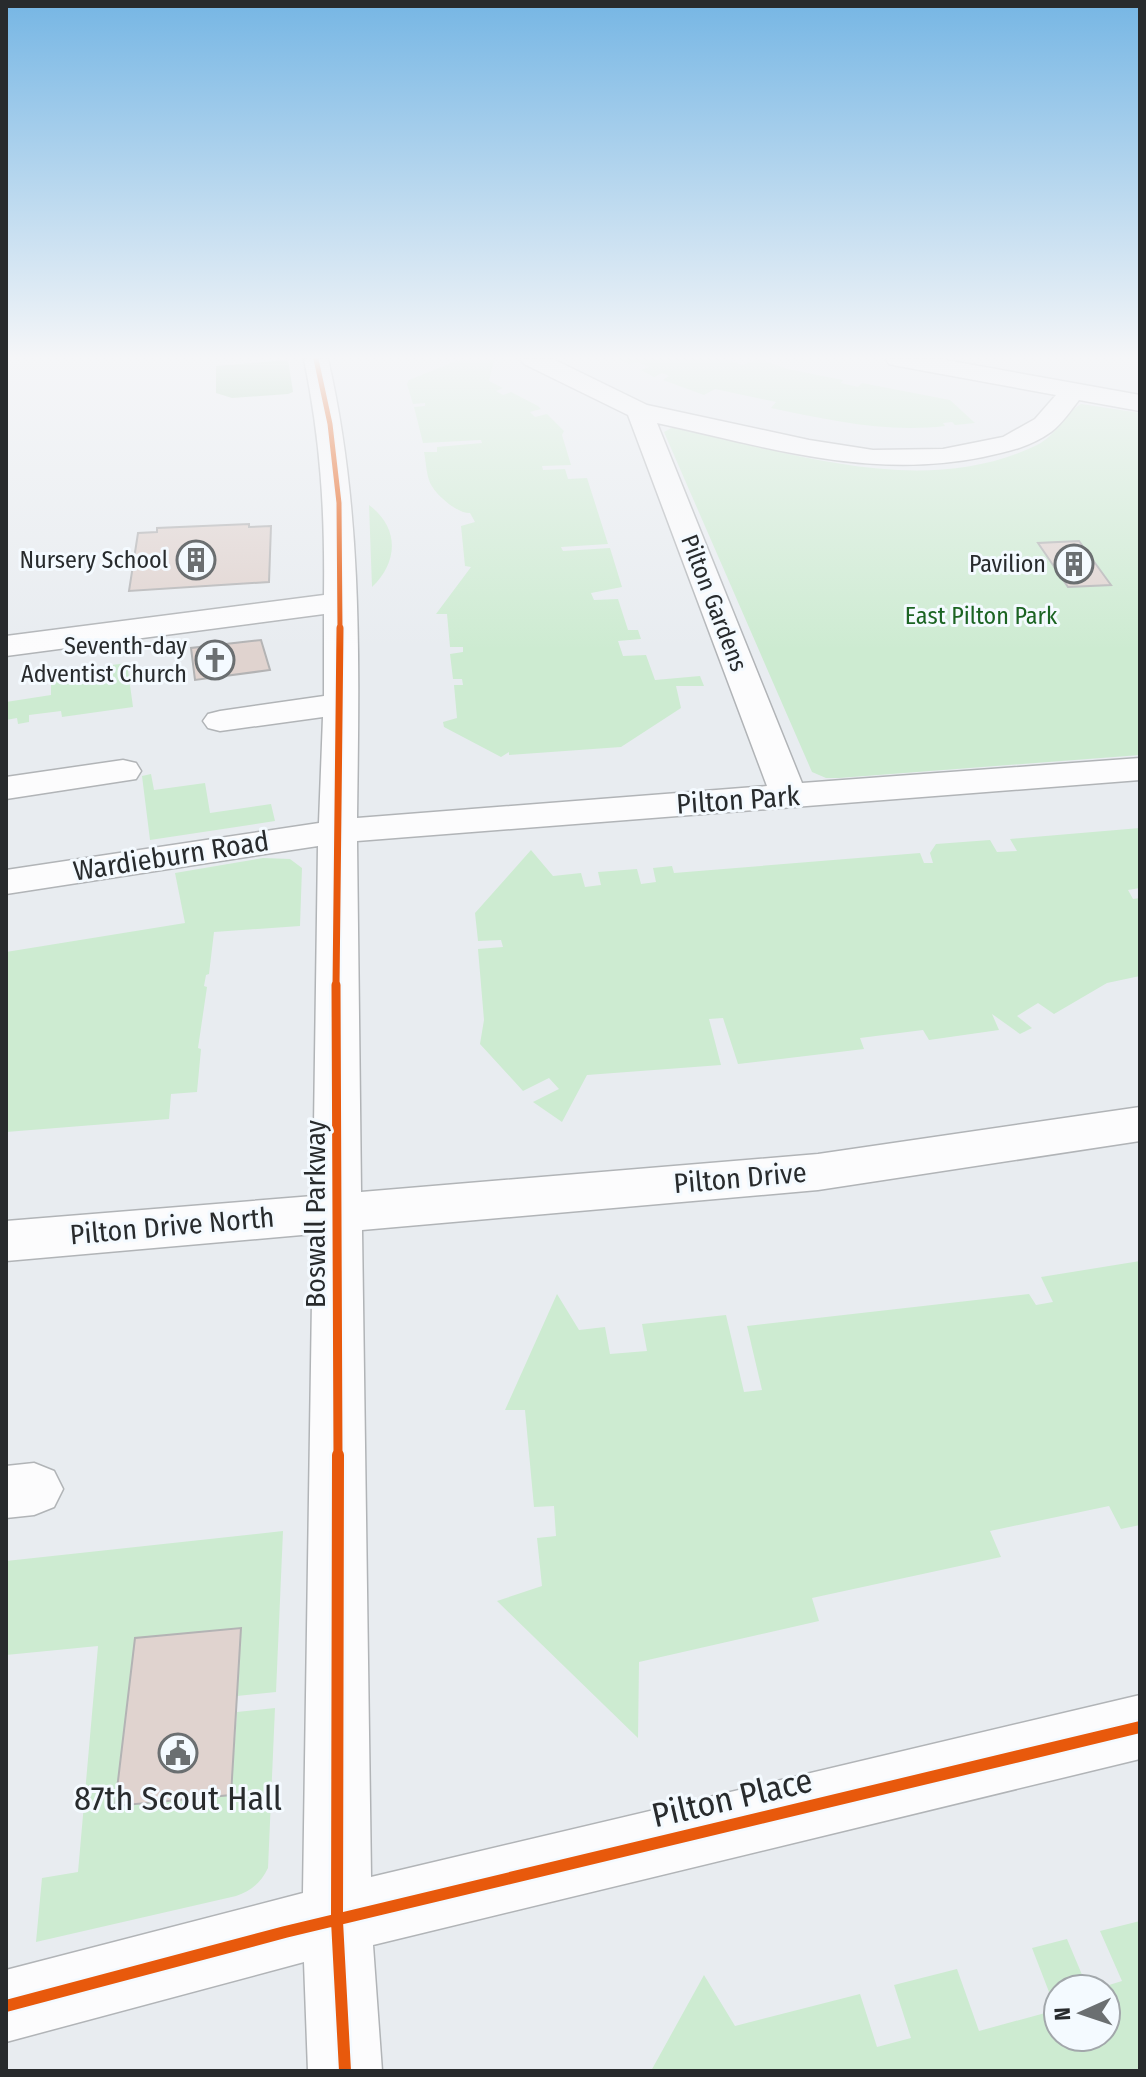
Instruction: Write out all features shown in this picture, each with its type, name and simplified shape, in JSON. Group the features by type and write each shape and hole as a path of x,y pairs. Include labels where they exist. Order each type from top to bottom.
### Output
{"street":[{"name":"Boswall Parkway","path":"335,456 339,503 341,704 337,831 337,1921 345,2071"},
{"name":"Pilton Gardens","path":"657,456 789,796"},
{"path":"875,456 920,459 945,456"},
{"path":"6,646 340,602"},
{"path":"220,721 341,704"},
{"name":"Pilton Park","path":"337,831 1140,769"},
{"path":"6,788 123,771"},
{"name":"Wardieburn Road","path":"6,882 337,831"},
{"name":"Pilton Drive","path":"337,1210 818,1172 1140,1124"},
{"name":"Pilton Drive North","path":"6,1241 337,1210"},
{"name":"Pilton Place","path":"6,2006 337,1921 1140,1727"}],"green space":[{"path":"425,456 568,456 571,465 542,466 543,470 565,469 568,479 587,478 608,544 561,547 563,551 610,548 622,587 591,593 594,600 618,599 628,630 638,630 641,639 618,641 623,656 646,655 655,680 700,676 704,686 676,686 681,708 621,747 509,755 509,752 501,757 444,727 443,722 457,718 454,685 463,685 462,679 453,679 450,654 463,652 463,647 450,647 447,614 436,614 471,567 465,566 461,526 475,522 470,513 446,501 428,477"},
{"name":"East Pilton Park","path":"674,456 800,456 905,470 950,469 1008,456 1140,456 1140,755 839,778 826,778 812,772"},
{"path":"369,505 386,524 392,545 387,567 372,587"},
{"path":"127,663 133,707 62,717 61,711 29,715 29,722 18,724 17,718 6,720 6,702 51,695 51,673"},
{"path":"151,774 154,790 205,783 210,813 271,804 275,821 150,840 142,776"},
{"path":"1140,828 1140,888 1128,890 1133,899 1140,898 1140,976 1107,983 1054,1014 1038,1003 1017,1016 1032,1028 1020,1034 992,1014 999,1030 929,1040 923,1030 860,1038 864,1049 738,1064 723,1018 709,1019 721,1065 587,1075 562,1122 533,1102 559,1089 549,1078 523,1091 480,1044 484,1020 478,949 503,947 501,940 478,941 475,913 531,850 553,876 581,873 585,887 601,885 598,872 637,869 641,884 656,882 653,868 672,866 674,873 920,853 924,863 933,863 930,853 936,844 990,840 997,852 1017,851 1010,839"},
{"path":"263,858 290,859 302,868 300,926 214,932 209,974 204,986 207,987 198,1048 201,1049 197,1092 171,1094 169,1119 6,1132 6,952 185,923 175,873"},
{"path":"1140,1261 1140,1525 1121,1529 1109,1506 990,1531 1001,1557 812,1598 819,1621 639,1662 638,1738 497,1601 542,1586 537,1538 556,1536 554,1506 534,1507 525,1410 505,1410 557,1294 579,1330 605,1327 610,1354 647,1351 642,1324 726,1315 744,1392 762,1390 747,1326 1029,1294 1036,1305 1053,1302 1041,1277"},
{"path":"283,1531 276,1692 237,1696 241,1628 231,1795 237,1712 275,1708 268,1868 262,1878 255,1886 236,1896 36,1942 42,1878 78,1872 98,1646 6,1655 6,1561"},
{"path":"1140,1921 1140,2071 651,2071 704,1975 735,2026 860,1994 877,2047 911,2038 894,1985 957,1969 979,2031 1042,2014 1042,2053 1122,2053 1122,1973 1118,1973 1100,1931"},
{"path":"1067,1939 1081,1973 1042,1974 1032,1948"}],"building":[{"name":"Nursery School","path":"249,524 249,527 271,526 269,582 129,591 138,533 157,532 157,528"},
{"name":"Pavilion","path":"1079,541 1111,585 1068,587 1038,543"},
{"path":"261,640 270,670 195,680 191,648"},
{"name":"87th Scout Hall","path":"241,1628 231,1795 115,1806 135,1638"}],"cycle path":[{"path":"334,456 339,503 341,704 336,911 337,1921 345,2071"},
{"path":"6,2006 285,1932 1140,1727"}],"place":[{"name":"Nursery School","path":"196,560"},
{"name":"Pavilion","path":"1074,564"},
{"name":"Seventh-day Adventist Church","path":"215,660"},
{"name":"87th Scout Hall","path":"178,1753"}]}
